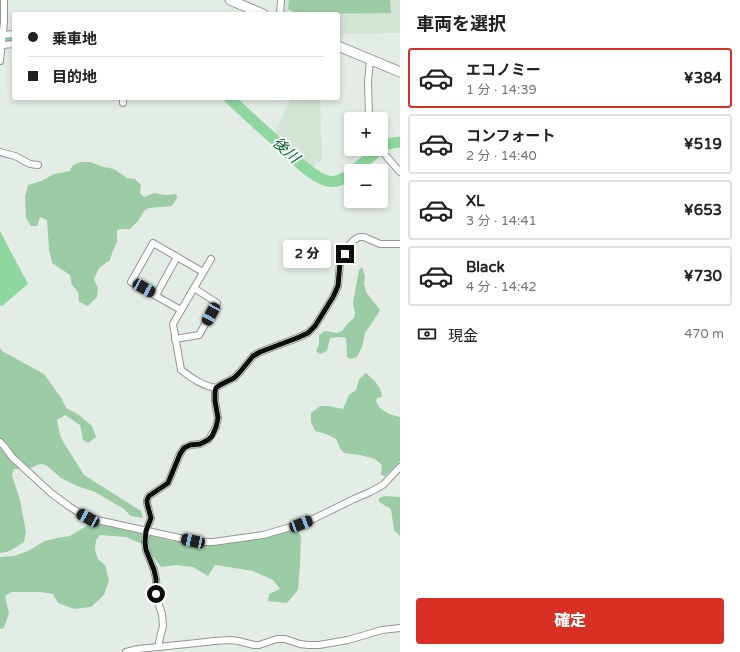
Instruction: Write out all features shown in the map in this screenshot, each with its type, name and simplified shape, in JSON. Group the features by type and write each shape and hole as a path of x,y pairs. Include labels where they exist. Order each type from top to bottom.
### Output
{"main road":[{"path":"230,0 258,12"},
{"path":"340,47 400,72"}],"street":[{"path":"0,61 4,0"},
{"path":"280,12 281,0"},
{"path":"2,38 12,35"},
{"path":"2,38 12,43"},
{"path":"369,112 368,82 370,59"},
{"path":"0,152 15,156 30,164 38,165"},
{"path":"386,156 400,172"},
{"path":"211,259 173,324 181,370 193,380 204,386 216,388 234,378 253,356 308,333 315,326 338,286 340,263 349,245 354,240 359,237 364,237 380,244 400,244"},
{"path":"181,310 131,282 153,243 204,272"},
{"path":"156,295 177,257"},
{"path":"175,340 199,335 217,303 194,288"},
{"path":"159,646 163,626 162,614 157,599 154,570 146,550 146,531 151,518 147,500 149,496 168,483 184,448 190,445 200,444 212,436 218,418 215,401 216,388"},
{"path":"0,442 12,457 51,493 88,518 203,542 263,535 313,519 383,485 400,467"},
{"path":"126,652 159,646 230,640 254,646 277,639 285,639 300,644 319,645 348,640 382,630 400,628"}],"shaded area":[{"path":"285,0 400,0 400,33 343,34 342,41 340,40 340,12 286,12 284,8"},
{"path":"289,0 390,0 391,13 294,12 288,9"},
{"path":"290,100 320,100 322,161 316,162 313,169 275,132"},
{"path":"81,162 90,162 114,169 127,178 135,179 141,185 140,193 144,197 154,193 165,195 176,194 177,198 172,206 149,208 144,211 138,221 130,229 117,230 117,242 110,260 99,268 94,279 98,289 97,297 88,306 79,302 78,292 72,285 70,275 52,263 49,249 47,220 40,217 37,226 31,226 26,218 25,197 28,185 41,181 54,174 70,171 73,165"},
{"path":"0,231 28,284 2,306 0,305"},
{"path":"362,267 365,276 364,283 366,292 380,310 365,333 362,347 357,357 351,359 347,357 346,338 339,337 330,338 327,351 320,354 316,351 319,344 319,335 325,331 337,333 342,331 354,318 355,313 353,303 359,270"},
{"path":"0,348 2,351 44,374 62,399 66,408 79,415 92,426 96,437 88,443 83,440 80,425 65,415 57,420 60,435 84,475 141,511 143,518 131,516 124,509 95,492 77,486 61,478 46,465 40,464 28,469 14,469 12,475 20,500 26,532 24,542 10,551 0,552"},
{"path":"366,373 377,384 382,393 382,397 377,398 376,401 379,407 389,414 400,417 400,461 385,476 381,475 382,465 375,459 344,453 336,439 315,431 311,422 311,413 320,406 343,409 349,395 356,390 359,379"},
{"path":"385,496 400,497 400,536 394,530 391,509 379,502 379,498"},
{"path":"91,523 129,530 172,541 215,545 295,529 301,536 298,590 287,603 268,601 269,594 280,589 273,580 253,571 215,565 208,576 193,567 176,565 161,567 145,545 126,537 100,535 96,540 95,550 98,559 105,565 109,580 104,595 91,607 74,609 58,603 53,594 41,592 11,592 5,596 9,613 4,628 0,629 0,557 14,556 28,551 45,541 70,536"}],"waterway":[{"name":"後川","path":"0,39 12,38"},
{"name":"後川","path":"231,100 307,170 328,181 337,181 344,177"},
{"name":"後川","path":"388,144 400,142"},
{"name":"後川","path":"362,164 371,156"}],"route":[{"path":"156,594 156,579 146,550 145,542 146,531 151,518 147,503 149,496 168,483 184,448 190,445 200,444 212,436 218,418 215,401 216,388 234,378 253,356 308,333 315,326 338,286 340,263 345,254"}]}
